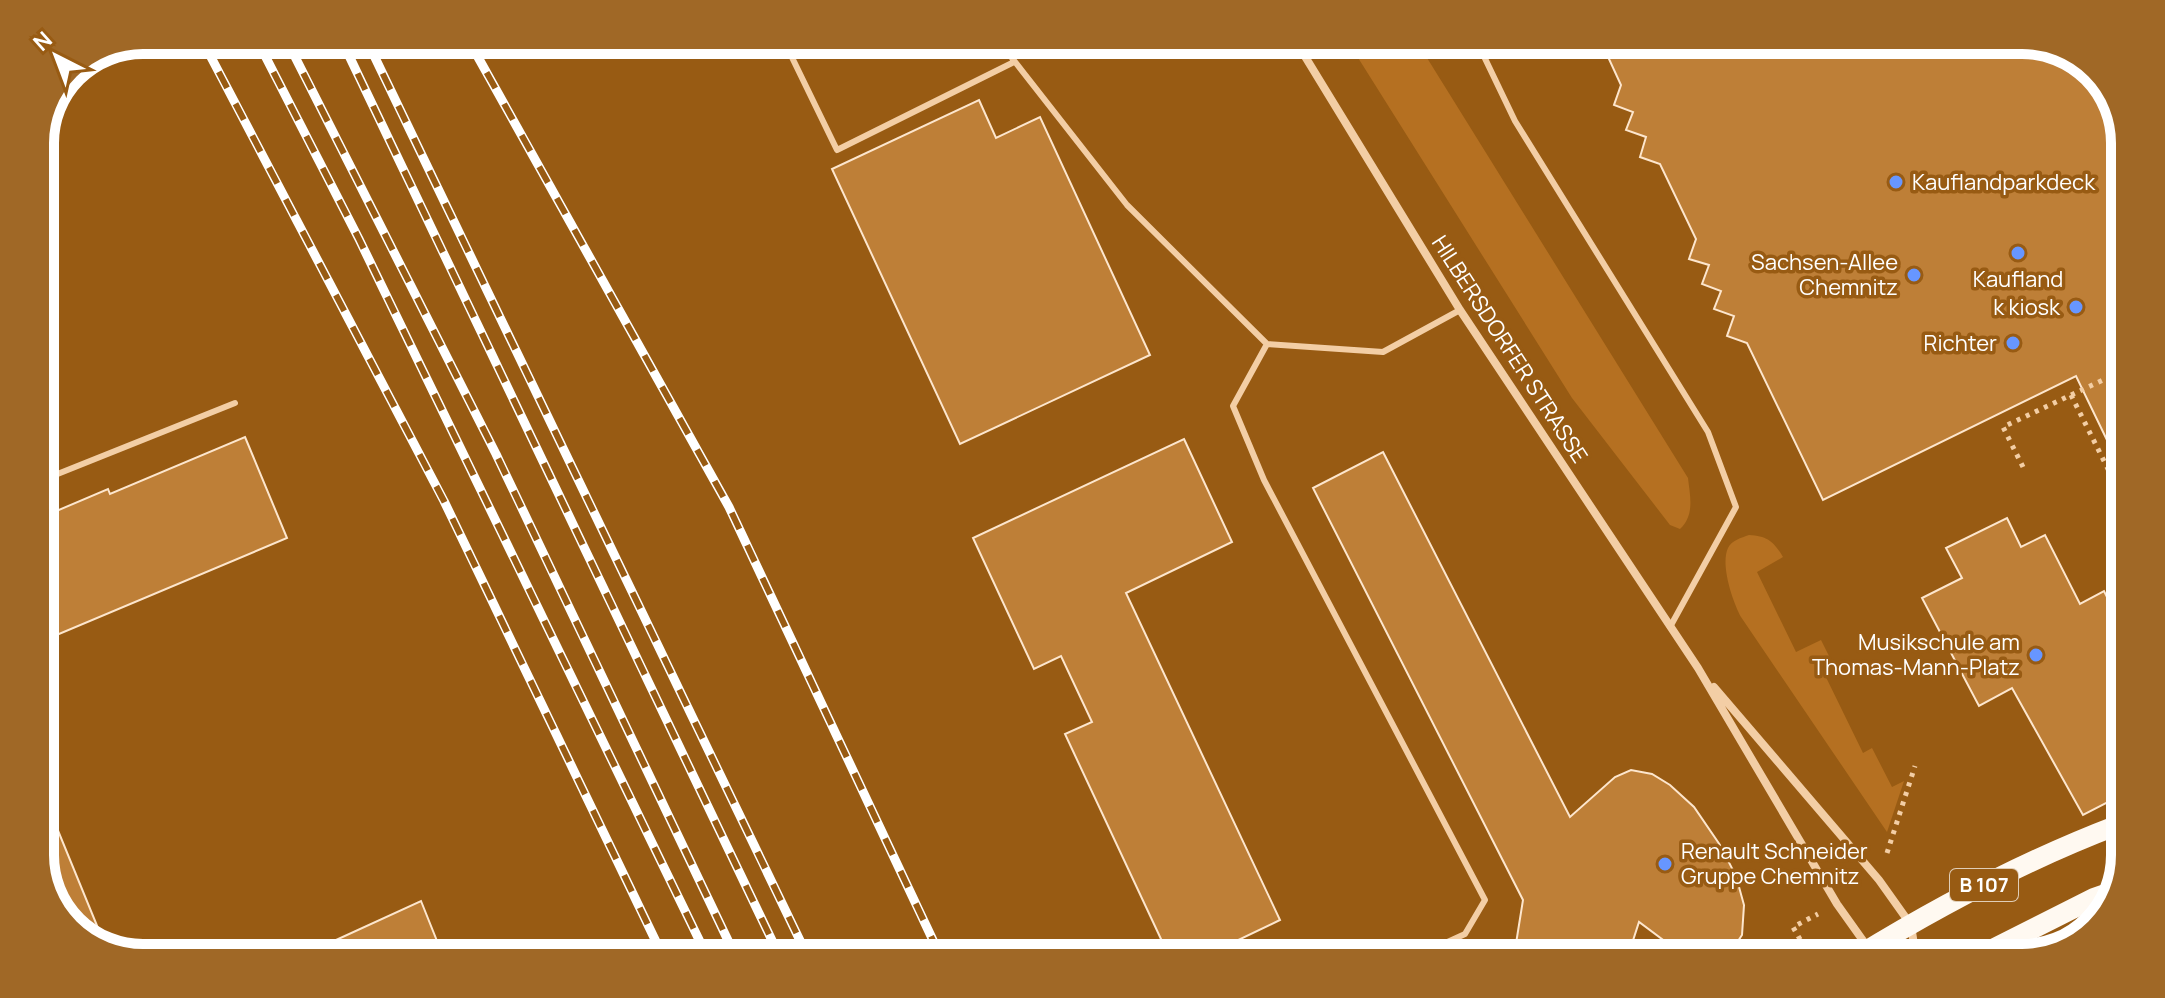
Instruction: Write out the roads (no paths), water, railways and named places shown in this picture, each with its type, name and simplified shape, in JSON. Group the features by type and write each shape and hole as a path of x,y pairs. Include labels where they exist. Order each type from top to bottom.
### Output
{"main road":[{"name":"B 107","path":"1884,944 1911,925 2059,848 2111,828"},
{"name":"B 107","path":"2003,944 2100,896"}],"street":[{"name":"HILBERSDORFER STRASSE","path":"1304,54 1460,310 1698,668 1862,944"},
{"name":"HILBERSDORFER STRASSE","path":"1698,668 1879,880 1911,925 1914,944"}],"lane":[{"path":"790,54 837,150 1014,62"},
{"path":"1008,54 1127,205 1267,344 1383,352 1460,310"},
{"path":"1483,54 1515,121 1708,432 1736,507 1670,627"},
{"path":"1267,344 1233,406 1264,480 1485,900 1465,934 1443,944"},
{"path":"54,475 235,403"}],"railway":[{"path":"209,54 444,501 657,944"},
{"path":"264,54 359,239 701,944"},
{"path":"294,54 496,454 730,944"},
{"path":"348,54 774,944"},
{"path":"373,54 802,944"},
{"path":"476,54 729,507 935,944"}],"place":[{"name":"Kauflandparkdeck","path":"1896,182"},
{"name":"Kaufland","path":"2018,253"},
{"name":"Sachsen-Allee Chemnitz","path":"1914,275"},
{"name":"k kiosk","path":"2076,307"},
{"name":"Richter","path":"2013,343"},
{"name":"Musikschule am Thomas-Mann-Platz","path":"2036,655"},
{"name":"Renault Schneider Gruppe Chemnitz","path":"1665,864"}]}
